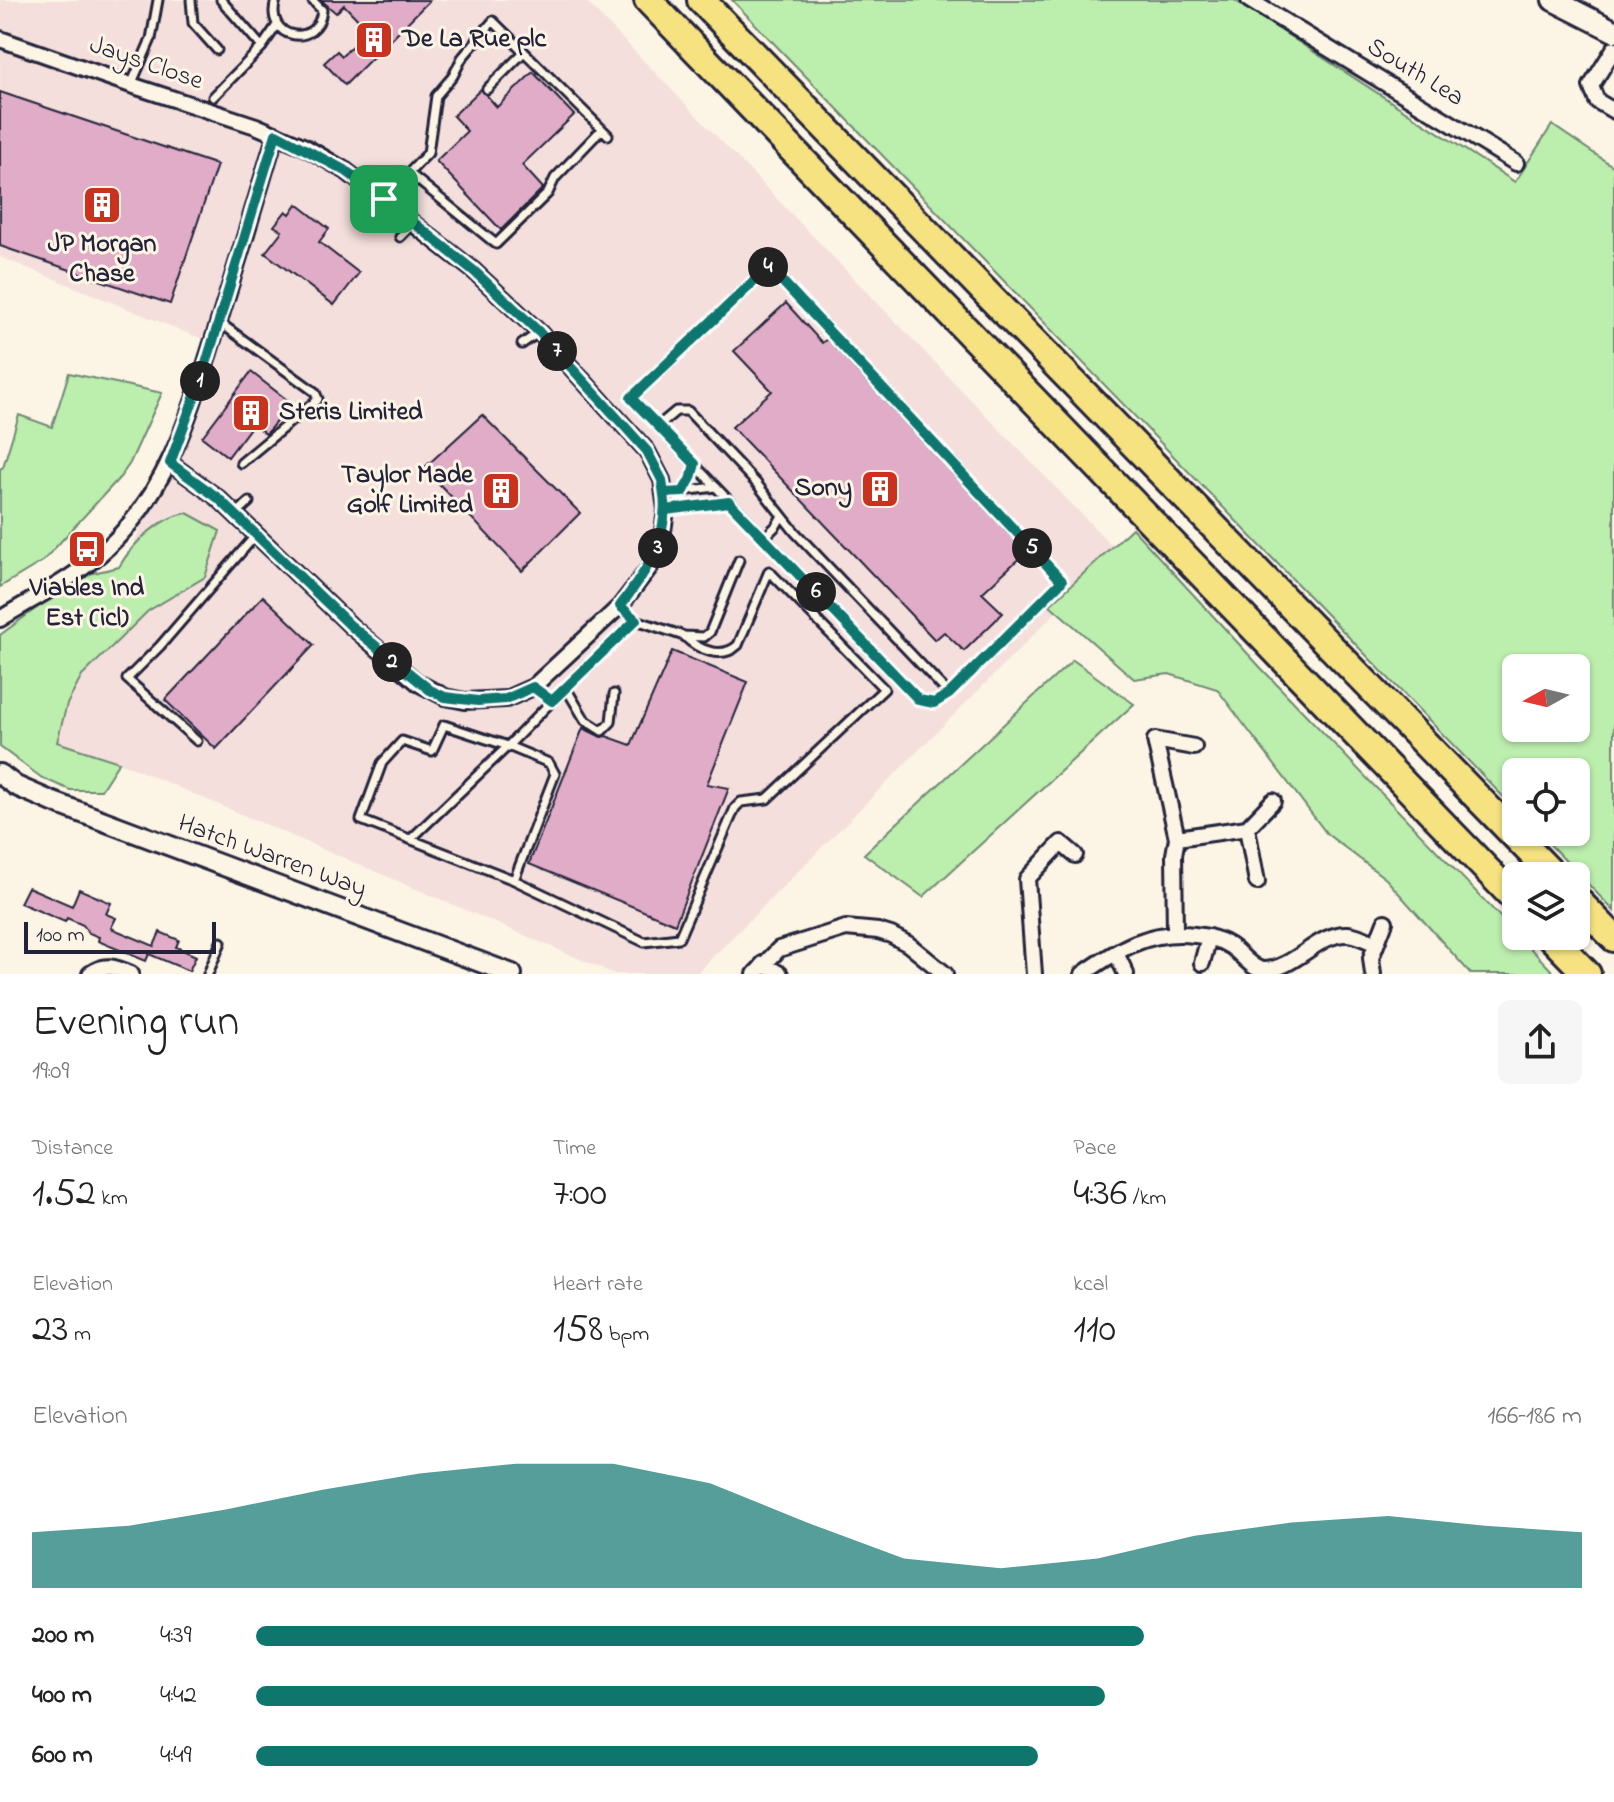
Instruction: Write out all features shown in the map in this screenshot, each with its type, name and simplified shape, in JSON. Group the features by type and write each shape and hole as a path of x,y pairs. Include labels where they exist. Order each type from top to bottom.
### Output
{"highway":[{"path":"648,0 1502,885"},
{"path":"701,0 1540,862"},
{"path":"1590,913 1614,938"},
{"path":"1564,950 1587,974"}],"main road":[{"path":"1553,0 1614,31"}],"street":[{"name":"South Lea","path":"1249,0 1516,163"},
{"name":"Jays Close","path":"0,39 276,134 346,171 474,271 539,332 647,451 656,467 666,510 663,531 650,567 620,606 533,687 506,699 478,701 445,697 430,690 351,626 218,498 170,463"},
{"path":"1614,49 1591,86 1597,101 1614,111"},
{"path":"0,618 59,585 106,549 135,517 170,463 219,322 276,134"},
{"path":"1175,932 1174,855 1177,838 1155,740 1194,747"},
{"name":"Hatch Warren Way","path":"0,774 8,784 512,974"},
{"path":"1177,838 1247,828 1273,801"},
{"path":"1060,828 1061,843 1075,855"},
{"path":"1247,828 1257,882"},
{"path":"1034,974 1027,879 1061,843"},
{"path":"1373,974 1371,958 1385,922"},
{"path":"759,969 779,949 846,928 862,928 891,935 908,944 945,974"},
{"path":"1083,974 1145,938 1175,932 1223,941 1262,972 1296,959 1335,936 1346,934 1376,944"},
{"path":"1202,963 1209,937"},
{"path":"1116,953 1126,974"},
{"path":"90,974 100,967 113,966 131,974"},
{"path":"759,969 780,974"}],"lane":[{"path":"131,85 151,39 158,0"},
{"path":"191,0 193,23 217,50"},
{"path":"221,0 262,47"},
{"path":"276,0 273,10 277,25 290,34 306,34 319,23 322,10 312,0"},
{"path":"384,199 428,153 436,96 493,21 605,132 555,178 548,193 496,244 409,173"},
{"path":"213,97 262,47 277,25"},
{"path":"487,89 524,52"},
{"path":"400,237 414,223"},
{"path":"769,267 1062,581 949,694 934,703 919,700 658,426 631,398 769,267"},
{"path":"219,322 315,392 318,399 241,463"},
{"path":"522,344 539,332"},
{"path":"658,426 676,411 688,411 949,694"},
{"path":"683,492 695,464"},
{"path":"664,493 716,487"},
{"path":"234,515 249,502"},
{"path":"666,510 729,502"},
{"path":"764,538 782,516"},
{"path":"197,741 127,679 160,646 255,536"},
{"path":"620,606 636,620 684,636 704,637 710,632 739,560"},
{"path":"514,880 555,774 549,763 510,743 444,725 432,751 402,741 382,763 361,820 514,880 644,942 679,938 735,808 741,802 767,799 884,689 769,571 738,645 730,652 716,653 691,643 684,636"},
{"path":"411,839 636,620"},
{"path":"533,687 552,701"},
{"path":"566,688 585,720 602,731 611,722 614,694"},
{"path":"208,974 221,942"}],"shaded area":[{"path":"0,0 585,0 1117,551 696,974 615,974 119,762 57,742 70,696 217,345 0,257"}],"green space":[{"path":"732,0 1234,0 1515,182 1552,125 1614,167 1614,911 1590,886 1590,862 1567,862 1551,846 1590,846 1590,758 1502,758 1502,796"},
{"path":"69,373 162,393 121,476 43,561 0,587 0,469 19,415 52,427"},
{"path":"187,513 220,531 205,577 148,611 82,676 67,704 57,742 119,762 101,790 70,790 42,778 0,747 0,635 80,576 119,567 147,533 166,520"},
{"path":"1132,528 1262,669 1502,919 1502,950 1532,950 1555,974 1471,974 1386,879 1327,834 1217,689 1169,674 1134,679 1050,605"},
{"path":"1073,660 1134,704 923,897 864,854"}],"building":[{"name":"De La Rue plc","path":"321,0 430,0 345,85 324,63 337,51 342,56 368,30 344,5 336,13"},
{"path":"533,72 574,115 522,165 543,188 501,230 436,161 467,131 453,116 481,89 497,107"},
{"name":"JP Morgan Chase","path":"0,92 217,165 170,304 0,246"},
{"path":"297,204 329,229 319,242 359,273 334,305 265,253 282,231 274,226 286,211 290,214"},
{"name":"Sony","path":"786,303 822,343 827,339 1026,552 982,593 1003,613 964,651 944,632 935,640 732,427 772,391 734,351"},
{"name":"Steris Limited","path":"251,372 291,403 266,434 253,424 228,457 202,437"},
{"name":"Taylor Made Golf Limited","path":"482,415 580,513 522,571 424,468"},
{"path":"263,596 314,645 216,749 165,700"},
{"path":"672,651 748,682 707,784 729,788 675,924 529,864 583,728 601,737 631,745"},
{"path":"28,887 72,906 79,889 111,903 106,914 116,918 111,928 154,946 160,932 179,940 176,947 196,956 189,971 149,954 146,961 98,941 99,937 89,933 83,925 67,918 65,922 20,903"}],"place":[{"name":"De La Rue plc","path":"374,40"},
{"name":"JP Morgan Chase","path":"102,205"},
{"name":"Steris Limited","path":"251,413"},
{"name":"Sony","path":"880,489"},
{"name":"Taylor Made Golf Limited","path":"501,491"},
{"name":"Viables Ind Est (icl)","path":"87,549"}],"route":[{"path":"384,199 346,171 276,134 202,377 170,463 218,498 351,626 430,690 465,701 494,701 533,687 552,701 636,620 620,606 650,567 657,550 666,510 664,493 683,492 695,464 631,398 769,267 1062,581 949,694 934,703 919,700 729,502 666,510 662,480 647,451 539,332 474,271 384,199"}]}
